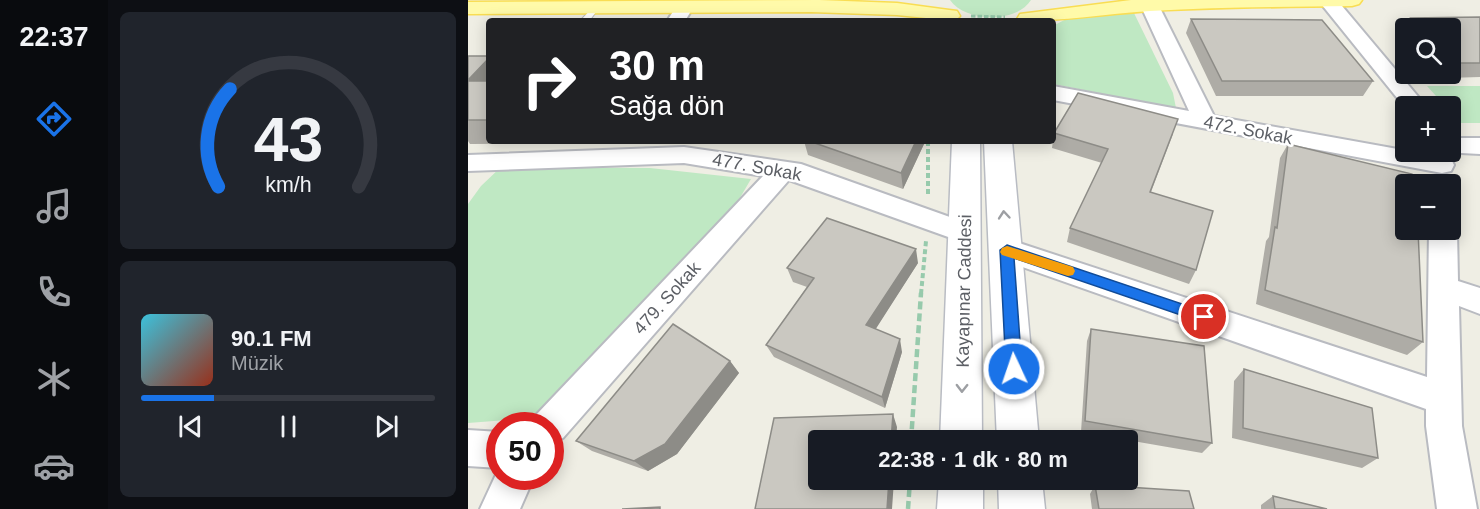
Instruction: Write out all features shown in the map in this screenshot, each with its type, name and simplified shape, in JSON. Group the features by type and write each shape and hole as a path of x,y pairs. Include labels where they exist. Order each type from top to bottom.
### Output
{"main road":[{"path":"468,8 590,14 681,14 846,7 878,4 891,0"},
{"path":"934,0 939,9 955,18"},
{"path":"1027,18 1041,12 1048,0"},
{"path":"1031,18 1107,2 1352,0"},
{"path":"846,7 897,9 955,18"},
{"name":"Kayapınar Caddesi","path":"961,430 966,144"},
{"path":"998,144 1017,430"},
{"path":"960,509 961,490"},
{"path":"1021,490 1022,509"}],"street":[{"path":"1327,0 1407,96"},
{"path":"1148,2 1206,122"},
{"name":"472. Sokak","path":"1056,94 1395,154"},
{"name":"472. Sokak","path":"1461,154 1480,146"},
{"name":"477. Sokak","path":"469,165 610,150 684,155 801,173 964,233"},
{"name":"479. Sokak","path":"563,412 783,170"},
{"path":"1443,240 1444,426 1457,509"},
{"path":"1007,250 1444,399"},
{"path":"1443,288 1480,301"},
{"path":"468,448 486,449"},
{"path":"500,509 509,490"}],"path":[{"path":"955,18 985,18"},
{"path":"912,430 927,219 928,144"},
{"path":"908,509 909,490"}],"green space":[{"path":"950,0 1031,0 1024,8 1014,13 990,17 967,13"},
{"path":"1133,11 1173,93 1176,108 1056,85 1056,24 1068,18"},
{"path":"1427,86 1480,86 1480,123 1461,123 1461,96 1436,96"},
{"path":"501,167 650,168 751,179 734,208 538,412 486,412 486,422 468,423 468,204 481,186"}],"building":[{"path":"1480,17 1480,63 1461,63 1461,18 1411,18"},
{"path":"1191,19 1322,20 1373,81 1222,81"},
{"path":"468,56 486,56 486,61 468,80"},
{"path":"468,81 486,81 486,120 468,120"},
{"path":"1078,93 1178,119 1150,192 1213,211 1196,270 1070,228 1108,149 1056,134 1056,130"},
{"path":"818,144 915,144 901,173"},
{"path":"1288,144 1412,174 1395,174 1395,240 1418,240 1423,342 1265,290 1275,227 1277,228"},
{"path":"827,218 916,249 866,325 900,339 882,397 766,345 814,278 787,268"},
{"path":"673,324 730,361 665,444 634,461 576,441"},
{"path":"1091,329 1204,346 1212,443 1085,421"},
{"path":"1244,369 1372,408 1378,458 1243,428"},
{"path":"893,414 892,430 808,430 808,490 888,490 887,509 755,509 774,418"},
{"path":"1138,488 1189,491 1194,509 1099,509 1096,490 1138,490"},
{"path":"1273,496 1327,509 1275,509"},
{"path":"660,507 660,509 622,509"}],"slow traffic":[{"path":"1007,252 1007,250 1068,271"}],"route":[{"path":"1014,369 1007,250 1204,317"}]}
